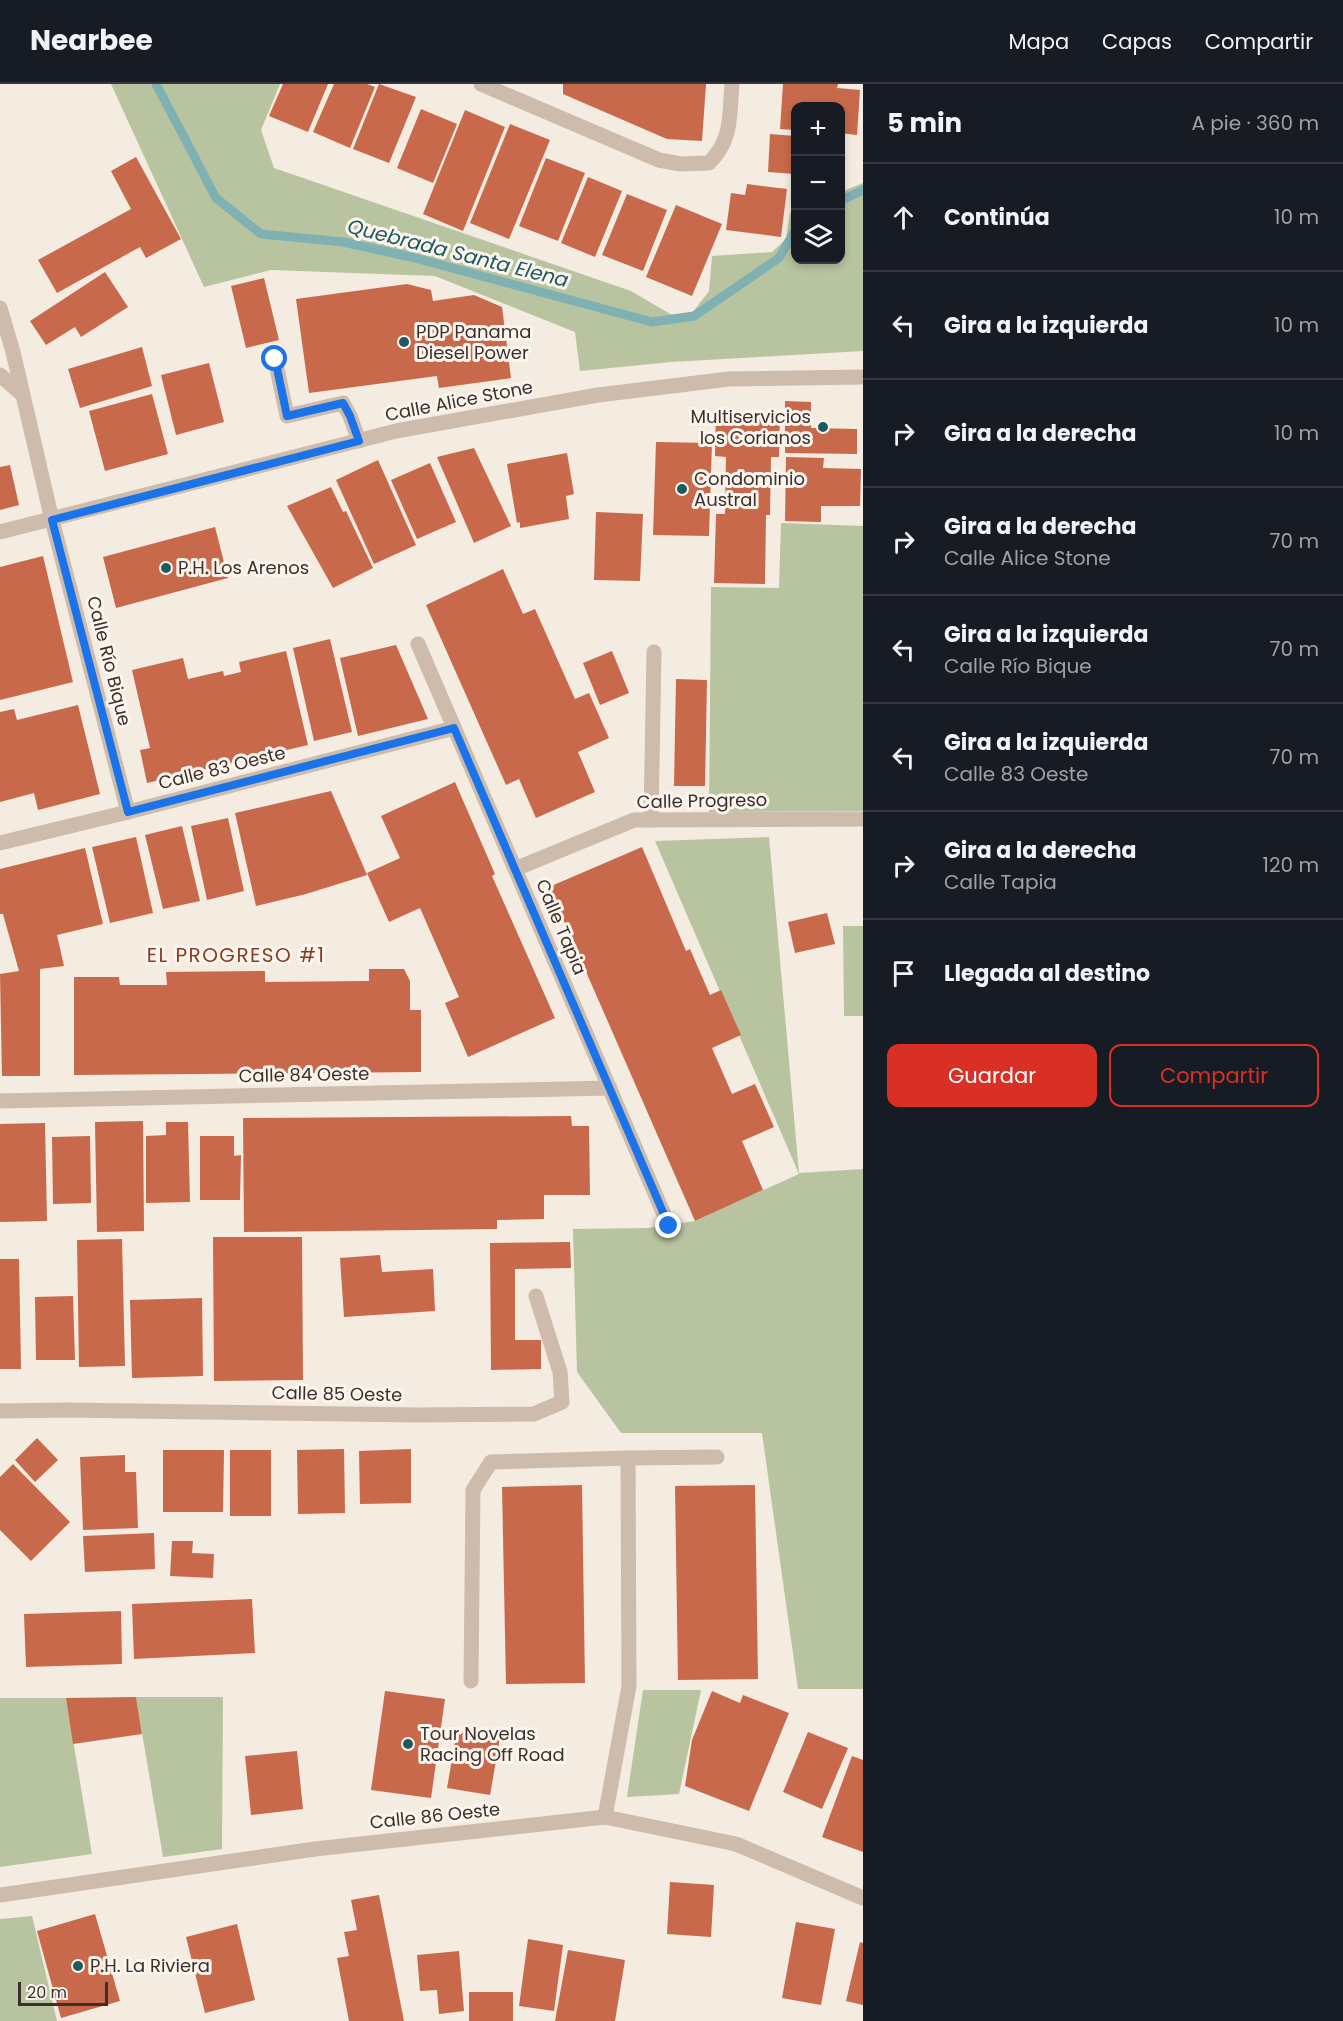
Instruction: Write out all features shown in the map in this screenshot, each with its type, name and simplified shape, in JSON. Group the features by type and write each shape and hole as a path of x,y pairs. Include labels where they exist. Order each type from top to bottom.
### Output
{"street":[{"path":"481,84 659,160 681,164 709,163 721,151 728,132 732,84"},
{"name":"Calle Río Bique","path":"0,308 128,812"},
{"path":"275,359 287,416 343,403 359,441"},
{"path":"0,375 23,395"},
{"name":"Calle Alice Stone","path":"0,532 396,431 598,395 729,379 863,377"},
{"name":"Calle Tapia","path":"418,644 669,1226"},
{"path":"651,820 654,652"},
{"name":"Calle 83 Oeste","path":"0,843 454,728"},
{"name":"Calle Progreso","path":"515,869 634,820 863,819"},
{"name":"Calle 84 Oeste","path":"0,1101 610,1088"},
{"name":"Calle 85 Oeste","path":"0,1411 534,1414 562,1402 560,1372 536,1296"},
{"path":"471,1681 473,1490 491,1462 717,1457"},
{"path":"605,1817 629,1686 628,1458"},
{"name":"Calle 86 Oeste","path":"0,1895 315,1849 605,1817 736,1845 863,1898"}],"green space":[{"path":"111,84 280,84 261,130 274,168 631,291 672,315 692,313 709,291 712,256 772,252 786,239 791,213 791,264 845,264 845,190 863,183 863,351 671,362 580,371 575,332 435,276 271,270 204,287"},
{"path":"781,523 863,526 863,811 709,812 711,587 779,588"},
{"path":"769,837 799,1173 863,1169 863,1689 798,1689 762,1433 621,1433 577,1372 573,1229 647,1228 695,1221 799,1174 655,841"},
{"path":"843,926 863,926 863,1016 844,1016"},
{"path":"643,1690 701,1690 679,1794 627,1797"},
{"path":"136,1697 223,1697 222,1849 163,1857"},
{"path":"0,1698 66,1698 92,1854 0,1867"},
{"path":"32,1916 57,2021 0,2021 0,1919"}],"building":[{"path":"283,84 328,84 308,132 269,116"},
{"path":"334,84 367,84 375,87 350,148 313,132"},
{"path":"379,84 416,97 389,163 353,149"},
{"path":"563,84 706,84 702,141 667,139 563,94"},
{"path":"783,84 838,84 837,88 860,90 857,135 845,134 845,102 791,102 791,130 780,129"},
{"path":"421,109 457,124 433,183 397,168"},
{"path":"465,110 505,127 463,231 423,214"},
{"path":"510,124 550,140 509,239 470,223"},
{"path":"770,134 791,136 791,174 768,172"},
{"path":"136,157 181,239 146,258 140,247 57,293 38,260 131,209 111,171"},
{"path":"546,158 585,173 558,241 519,226"},
{"path":"588,177 622,191 595,257 561,243"},
{"path":"747,184 787,189 781,237 726,230 731,193 745,195"},
{"path":"627,194 667,210 643,271 602,255"},
{"path":"676,205 722,224 692,296 646,277"},
{"path":"105,272 128,307 81,337 75,327 46,345 30,321"},
{"path":"264,278 279,340 246,348 231,286"},
{"name":"PDP Panama Diesel Power","path":"407,284 431,290 433,301 474,295 502,307 511,378 439,388 437,376 309,393 296,299"},
{"path":"142,347 152,386 80,408 68,369"},
{"path":"209,363 224,422 176,435 161,375"},
{"path":"152,394 168,454 105,471 89,411"},
{"path":"785,401 811,402 811,428 857,429 857,454 785,453"},
{"path":"716,412 780,413 779,457 771,457 770,515 766,515 765,584 714,583 716,514 725,514 726,457 715,456"},
{"name":"Condominio Austral","path":"656,442 712,443 709,536 653,535"},
{"path":"474,448 511,526 474,543 437,457"},
{"path":"567,453 574,494 566,496 569,519 520,528 520,522 517,523 507,464"},
{"path":"786,457 824,458 823,468 861,469 860,506 821,506 821,522 785,521"},
{"path":"378,460 416,545 374,564 336,480"},
{"path":"430,463 456,522 417,539 391,480"},
{"path":"10,465 19,505 0,510 0,467"},
{"path":"331,487 343,512 346,511 373,568 333,588 287,506"},
{"path":"596,512 643,514 640,581 594,580"},
{"name":"P.H. Los Arenos","path":"215,527 228,578 116,608 103,557"},
{"path":"43,556 73,682 0,700 0,567"},
{"path":"503,569 523,614 535,609 575,699 589,693 609,738 578,752 595,792 536,818 519,779 506,785 426,605"},
{"path":"330,639 352,732 314,741 293,648"},
{"path":"396,645 428,719 358,736 340,658"},
{"path":"286,651 308,745 147,783 140,750 150,748 132,670 183,658 188,679 223,671 224,676 241,672 239,662"},
{"path":"612,651 629,693 600,705 583,663"},
{"path":"676,679 707,680 705,786 674,786"},
{"path":"78,705 100,794 38,810 34,793 0,802 0,712 14,709 17,720"},
{"path":"455,782 495,874 492,876 555,1018 468,1057 445,1003 459,997 420,908 389,922 367,873 400,858 381,816"},
{"path":"331,791 367,875 306,894 256,906 235,813"},
{"path":"228,818 244,891 207,900 191,826"},
{"path":"182,826 200,901 163,909 145,835"},
{"path":"136,837 153,913 110,923 92,847"},
{"path":"642,847 686,951 690,949 710,995 721,990 741,1035 712,1048 732,1094 755,1084 774,1127 742,1141 763,1190 695,1221 549,887"},
{"path":"85,848 103,924 57,935 64,966 40,969 40,1076 2,1076 0,974 19,971 3,914 0,914 0,869"},
{"path":"827,913 835,944 795,953 788,922"},
{"path":"369,969 404,969 410,981 410,1010 421,1010 421,1072 74,1075 74,977 119,977 120,985 167,985 166,972 265,971 265,982 369,981"},
{"path":"571,1116 572,1126 589,1126 590,1195 544,1195 544,1219 497,1220 497,1229 244,1232 243,1118"},
{"path":"143,1121 144,1231 97,1232 95,1122"},
{"path":"166,1122 188,1122 190,1202 146,1203 146,1136 166,1135"},
{"path":"45,1123 47,1221 0,1222 0,1124"},
{"path":"90,1136 91,1203 53,1204 52,1137"},
{"path":"200,1136 234,1136 234,1156 241,1155 240,1200 200,1200"},
{"path":"213,1237 302,1237 303,1380 214,1381"},
{"path":"122,1239 125,1366 79,1367 77,1240"},
{"path":"570,1242 571,1268 515,1269 515,1340 541,1340 541,1369 491,1370 490,1243"},
{"path":"380,1255 382,1272 433,1269 435,1311 344,1317 340,1258"},
{"path":"0,1259 19,1259 21,1369 0,1369"},
{"path":"73,1296 75,1360 36,1360 35,1297"},
{"path":"202,1298 203,1376 132,1378 130,1300"},
{"path":"37,1438 58,1460 35,1482 15,1460"},
{"path":"344,1449 345,1513 298,1514 297,1450"},
{"path":"411,1449 411,1503 360,1504 359,1451"},
{"path":"163,1450 224,1450 223,1512 163,1512"},
{"path":"230,1450 271,1450 271,1516 230,1516"},
{"path":"125,1455 125,1472 136,1472 138,1528 83,1530 80,1457"},
{"path":"13,1464 70,1522 31,1561 0,1530 0,1477"},
{"path":"582,1485 585,1683 506,1684 502,1487"},
{"path":"755,1485 758,1679 678,1680 675,1486"},
{"path":"154,1533 155,1569 85,1572 83,1536"},
{"path":"172,1541 193,1541 192,1553 214,1554 213,1578 170,1576"},
{"path":"252,1599 255,1653 134,1659 132,1604"},
{"path":"121,1611 122,1664 26,1667 24,1614"},
{"name":"Tour Novelas Racing Off Road","path":"385,1691 445,1699 431,1798 371,1790"},
{"path":"712,1691 740,1703 743,1695 789,1713 749,1811 685,1786 692,1740"},
{"path":"136,1697 142,1734 73,1744 66,1698"},
{"path":"457,1731 500,1738 490,1795 447,1788"},
{"path":"808,1732 848,1748 822,1809 783,1792"},
{"path":"297,1751 303,1809 251,1815 245,1756"},
{"path":"852,1756 863,1760 863,1852 822,1837"},
{"path":"670,1882 714,1885 711,1937 667,1934"},
{"path":"379,1895 404,2021 349,2021 337,1958 349,1956 344,1932 357,1930 351,1900"},
{"name":"P.H. La Riviera","path":"95,1914 120,2001 61,2018 37,1931"},
{"path":"796,1922 835,1929 821,2005 782,1998"},
{"path":"237,1924 255,2000 205,2013 186,1937"},
{"path":"528,1939 563,1945 554,2011 519,2006"},
{"path":"860,1942 863,1943 863,2005 846,2001"},
{"path":"568,1950 625,1960 615,2021 555,2021"},
{"path":"459,1951 464,2011 439,2014 437,1990 420,1991 417,1955"},
{"path":"469,1992 513,1992 513,2021 469,2021"}],"waterway":[{"name":"Quebrada Santa Elena","path":"156,84 216,198 261,234 343,242 415,258 652,322 694,316 779,258 791,238"},
{"name":"Quebrada Santa Elena","path":"845,199 863,190"}],"place":[{"name":"PDP Panama Diesel Power","path":"404,342"},
{"name":"Multiservicios los Corianos","path":"823,427"},
{"name":"Condominio Austral","path":"682,489"},
{"name":"P.H. Los Arenos","path":"166,568"},
{"name":"Tour Novelas Racing Off Road","path":"408,1744"},
{"name":"P.H. La Riviera","path":"78,1966"}],"district":[{"name":"EL PROGRESO #1","path":"236,955"}],"route":[{"path":"275,359 287,416 343,403 359,441 52,520 128,812 454,728 669,1226"}]}
